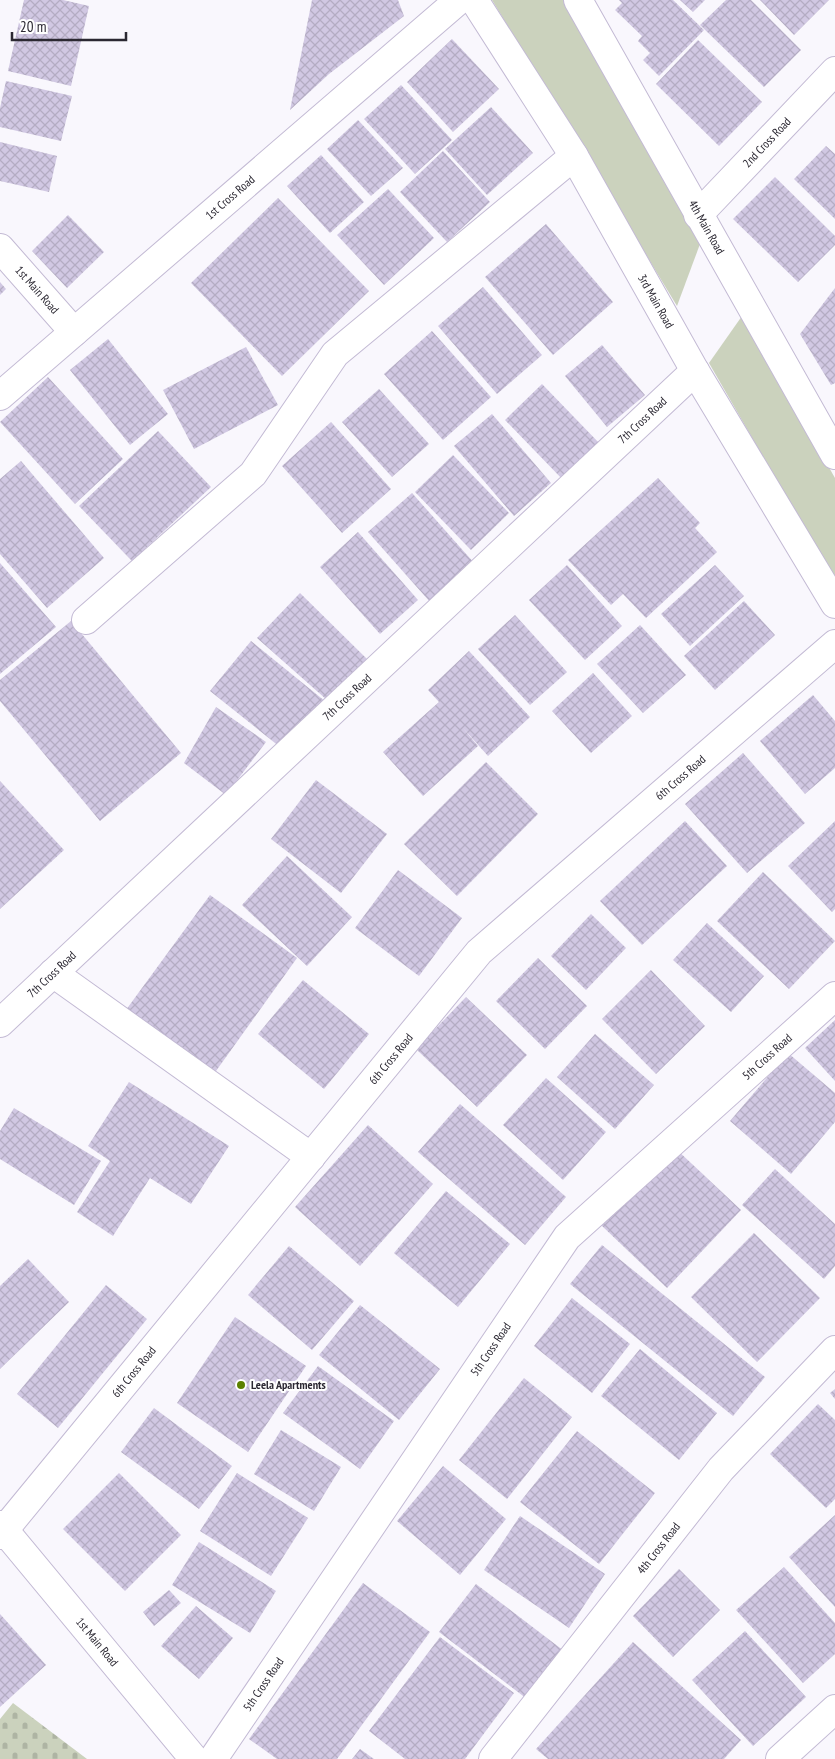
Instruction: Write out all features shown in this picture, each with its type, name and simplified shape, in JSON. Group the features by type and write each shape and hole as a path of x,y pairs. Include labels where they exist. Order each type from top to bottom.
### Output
{"street":[{"name":"1st Cross Road","path":"0,396 459,0"},
{"name":"3rd Main Road","path":"474,0 574,156 695,371 835,604"},
{"name":"4th Main Road","path":"578,0 835,455"},
{"name":"2nd Cross Road","path":"698,215 835,70"},
{"path":"86,620 253,474 335,354 574,156"},
{"name":"1st Main Road","path":"0,248 74,332"},
{"name":"7th Cross Road","path":"0,1023 695,371"},
{"name":"6th Cross Road","path":"2,1530 479,952 835,644"},
{"path":"53,973 311,1157"},
{"name":"5th Cross Road","path":"213,1759 567,1237 835,996"},
{"name":"4th Cross Road","path":"493,1759 721,1469 835,1350"},
{"name":"1st Main Road","path":"2,1530 194,1759"},
{"path":"780,1759 830,1724"}],"green space":[{"path":"492,0 564,0 700,244 677,306"},
{"path":"742,316 835,478 835,582 709,363"},
{"path":"13,1703 87,1759 0,1759 0,1719"}],"building":[{"path":"24,0 63,0 89,6 71,86 8,71"},
{"path":"312,0 398,0 404,16 329,74 290,110"},
{"path":"619,0 673,0 704,30 659,76 643,60 650,53 638,41 642,36 615,10 622,3"},
{"path":"680,0 705,0 693,12"},
{"path":"726,0 751,0 801,50 764,87 700,25"},
{"path":"760,0 829,0 794,35"},
{"path":"452,39 499,89 453,132 407,82"},
{"path":"698,40 762,102 719,146 656,84"},
{"path":"6,81 72,96 61,141 0,127 0,108"},
{"path":"401,85 452,140 415,174 364,119"},
{"path":"491,107 533,153 487,195 445,149"},
{"path":"358,120 403,168 371,196 327,149"},
{"path":"0,142 57,156 49,192 0,181"},
{"path":"826,146 835,154 835,219 794,179"},
{"path":"443,151 490,202 447,242 400,192"},
{"path":"321,155 364,202 330,233 287,186"},
{"path":"775,177 835,236 835,245 798,282 733,219"},
{"path":"388,189 434,238 384,285 337,235"},
{"path":"278,198 369,291 282,376 191,283"},
{"path":"68,215 104,252 67,288 32,251"},
{"path":"546,224 613,302 553,355 485,277"},
{"path":"0,282 6,289 0,295"},
{"path":"483,287 542,355 497,394 438,326"},
{"path":"835,288 835,383 831,385 800,334"},
{"path":"432,331 491,397 443,440 384,374"},
{"path":"108,339 168,414 130,445 70,370"},
{"path":"602,345 645,395 607,427 565,376"},
{"path":"246,347 278,405 194,449 163,390"},
{"path":"48,377 123,459 75,504 0,422"},
{"path":"542,384 602,446 565,482 505,420"},
{"path":"379,389 429,444 392,477 342,422"},
{"path":"492,414 551,483 514,516 454,446"},
{"path":"331,422 391,489 342,533 282,466"},
{"path":"158,431 211,487 132,561 79,506"},
{"path":"453,455 509,513 471,550 415,492"},
{"path":"21,461 104,558 47,608 0,554 0,479"},
{"path":"658,478 700,523 695,528 717,552 646,618 623,594 611,605 568,560"},
{"path":"412,493 475,564 431,603 368,532"},
{"path":"358,532 418,600 380,634 320,567"},
{"path":"0,563 56,627 0,674"},
{"path":"567,565 622,626 585,660 529,600"},
{"path":"715,565 744,596 690,646 661,614"},
{"path":"300,593 367,659 327,700 257,638"},
{"path":"744,601 775,635 715,690 684,656"},
{"path":"515,615 567,672 530,705 478,649"},
{"path":"71,621 181,753 100,821 0,701 0,680"},
{"path":"640,625 686,675 643,713 597,664"},
{"path":"251,641 326,702 285,751 210,691"},
{"path":"469,651 530,717 488,756 463,728 478,746 423,796 383,752 439,702 428,690"},
{"path":"593,673 632,716 591,753 552,711"},
{"path":"813,695 835,721 835,768 805,794 760,741"},
{"path":"216,707 266,742 226,795 184,763"},
{"path":"743,753 805,823 747,873 685,804"},
{"path":"486,762 538,814 457,896 404,844"},
{"path":"316,780 387,834 341,893 271,839"},
{"path":"0,781 64,850 0,909"},
{"path":"685,821 727,866 642,945 600,901"},
{"path":"835,821 835,909 832,912 788,866"},
{"path":"287,856 352,917 307,966 242,905"},
{"path":"398,870 462,918 419,976 355,928"},
{"path":"763,872 835,941 789,989 717,921"},
{"path":"210,895 297,958 211,1078 123,1014"},
{"path":"591,914 626,948 586,990 551,956"},
{"path":"707,923 764,976 731,1012 673,960"},
{"path":"538,958 587,1006 545,1049 496,1001"},
{"path":"651,970 705,1026 656,1074 602,1019"},
{"path":"303,980 369,1034 324,1089 258,1034"},
{"path":"466,997 527,1055 477,1107 416,1049"},
{"path":"835,1020 835,1081 805,1048"},
{"path":"595,1034 654,1085 615,1129 557,1077"},
{"path":"788,1053 835,1093 835,1122 791,1174 730,1121"},
{"path":"546,1078 606,1132 563,1180 503,1125"},
{"path":"129,1082 229,1146 191,1204 150,1178 113,1236 77,1212 110,1161 88,1146"},
{"path":"460,1104 566,1197 525,1245 418,1152"},
{"path":"14,1108 101,1161 74,1205 0,1159 0,1131"},
{"path":"368,1125 433,1184 360,1266 295,1207"},
{"path":"675,1148 741,1210 667,1288 601,1225"},
{"path":"775,1169 835,1224 835,1266 824,1279 742,1205"},
{"path":"446,1191 510,1244 458,1307 394,1253"},
{"path":"754,1233 820,1298 757,1362 691,1297"},
{"path":"602,1245 765,1377 733,1416 570,1284"},
{"path":"289,1246 354,1301 312,1350 248,1295"},
{"path":"28,1259 69,1302 0,1369 0,1286"},
{"path":"106,1285 147,1319 58,1428 17,1394"},
{"path":"572,1298 630,1344 592,1393 534,1346"},
{"path":"360,1305 440,1369 399,1420 319,1355"},
{"name":"Leela Apartments","path":"235,1317 306,1366 248,1452 177,1403"},
{"path":"640,1349 717,1413 679,1460 601,1396"},
{"path":"318,1366 394,1421 360,1469 283,1413"},
{"path":"524,1378 572,1417 507,1499 459,1460"},
{"path":"835,1389 835,1399 830,1393"},
{"path":"818,1404 835,1420 835,1499 826,1508 770,1454"},
{"path":"154,1408 232,1466 199,1509 121,1452"},
{"path":"281,1430 341,1467 314,1511 254,1474"},
{"path":"577,1431 655,1493 599,1564 520,1502"},
{"path":"443,1466 506,1519 460,1575 397,1521"},
{"path":"119,1473 181,1535 125,1591 63,1529"},
{"path":"237,1473 308,1518 271,1576 200,1531"},
{"path":"835,1515 835,1607 789,1557"},
{"path":"520,1516 605,1574 569,1628 484,1570"},
{"path":"199,1542 276,1591 250,1633 172,1585"},
{"path":"784,1567 835,1623 835,1654 803,1683 736,1610"},
{"path":"679,1569 720,1610 673,1657 633,1616"},
{"path":"363,1583 430,1632 337,1759 277,1759 249,1739"},
{"path":"476,1584 568,1654 531,1702 439,1632"},
{"path":"169,1590 181,1603 154,1626 143,1612"},
{"path":"196,1606 233,1638 199,1679 161,1646"},
{"path":"0,1614 46,1665 0,1707"},
{"path":"745,1631 806,1697 753,1746 692,1680"},
{"path":"440,1637 514,1693 465,1759 405,1759 369,1731"},
{"path":"633,1642 741,1740 724,1759 548,1759 536,1749"},
{"path":"360,1749 374,1759 352,1759"}],"place":[{"name":"Leela Apartments","path":"241,1385"}]}
